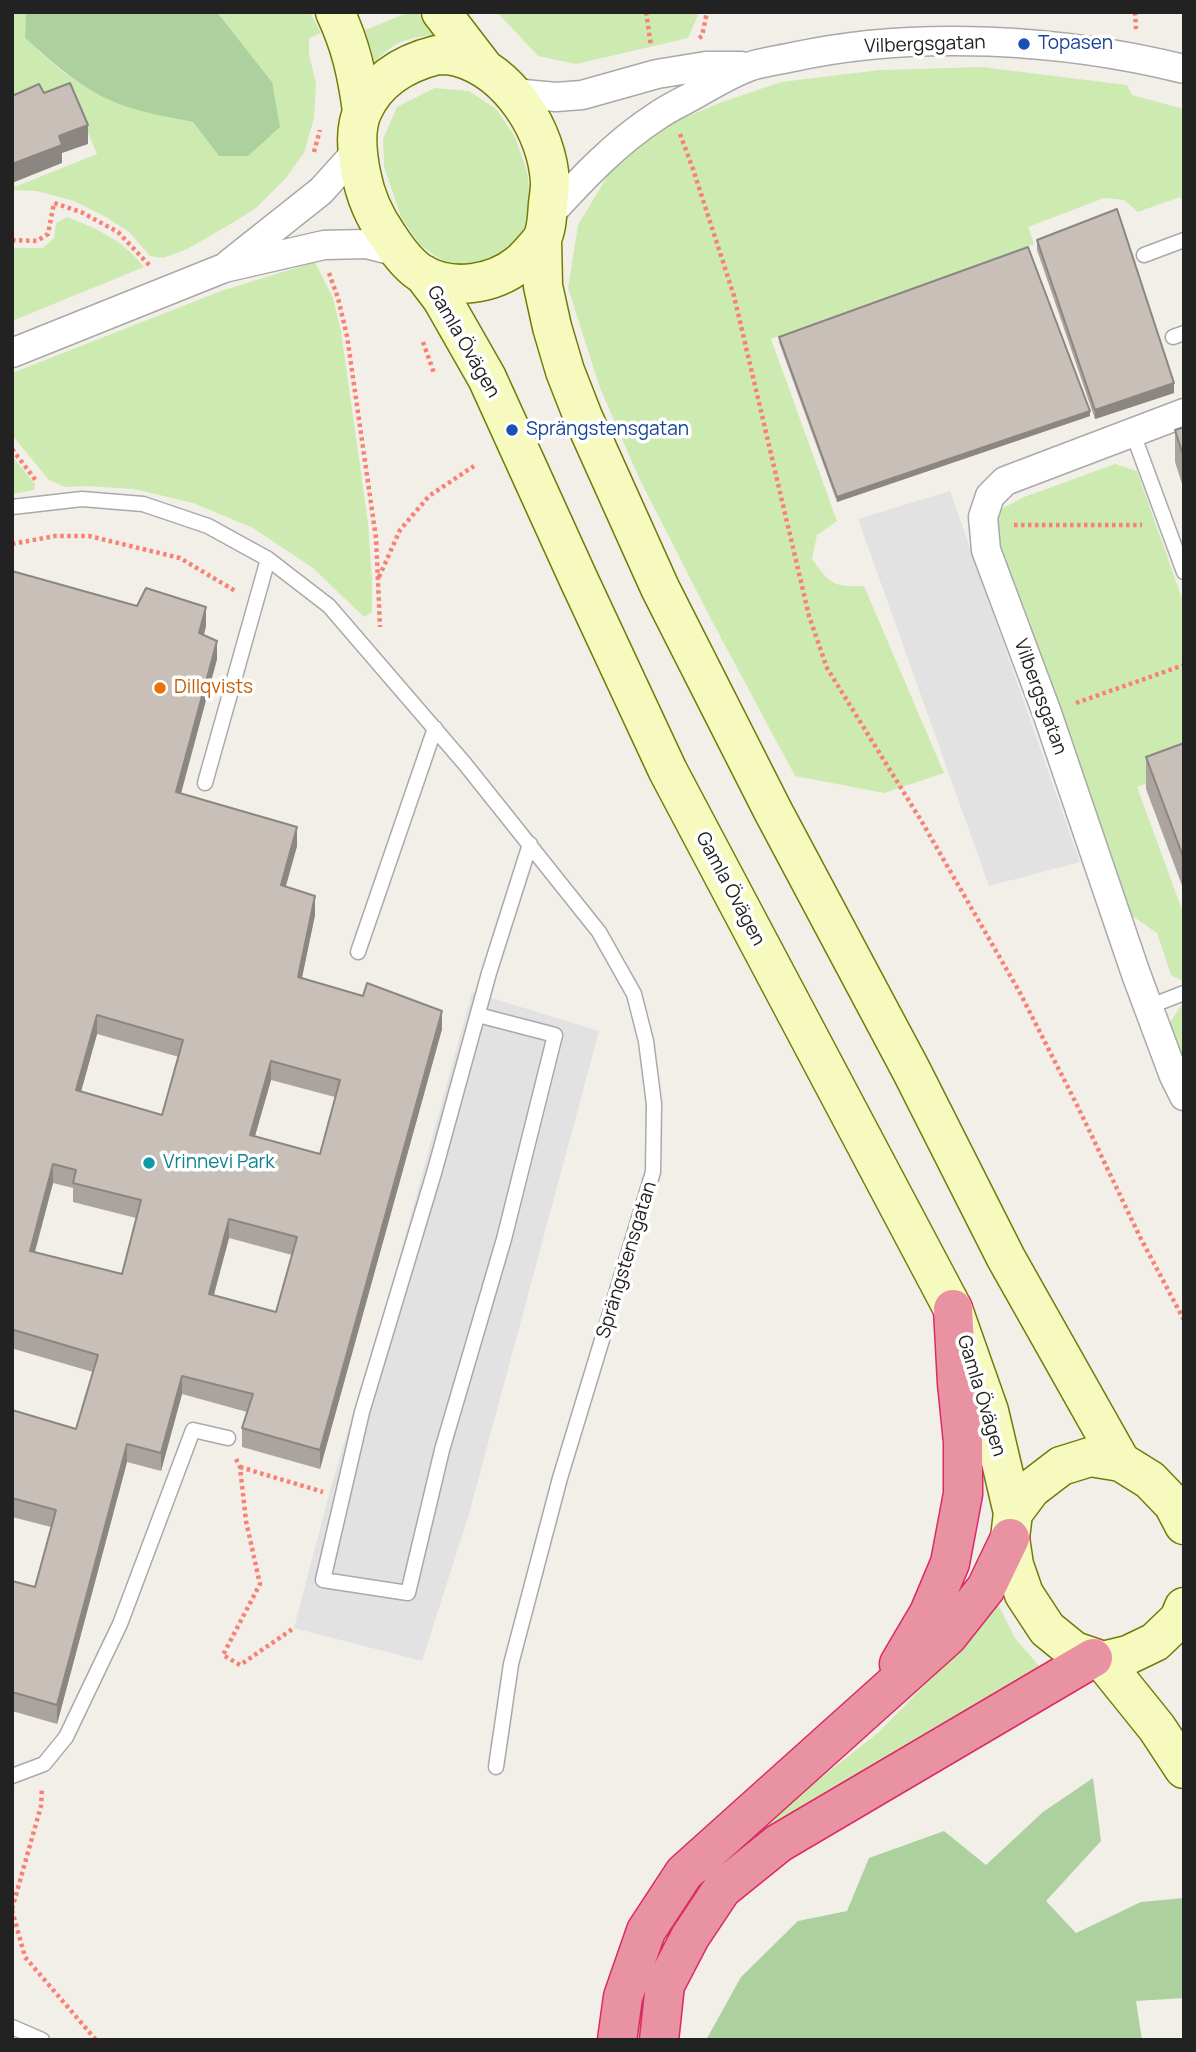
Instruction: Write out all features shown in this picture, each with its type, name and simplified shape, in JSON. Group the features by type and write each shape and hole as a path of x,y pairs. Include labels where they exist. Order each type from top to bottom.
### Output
{"highway":[{"path":"878,1699 929,1613 950,1563 963,1493 964,1442 957,1384 953,1309"},
{"path":"617,2040 623,1997 646,1931 684,1873 947,1636 986,1588 1012,1525"},
{"path":"659,2040 665,1985 690,1937 722,1889 779,1843 1098,1660"}],"main road":[{"path":"335,12 355,66 362,111 356,150 363,185 382,228 411,263 448,283 468,284 498,276 519,264 545,228"},
{"path":"441,12 484,68 513,93 536,131 545,154 550,183 543,286 552,327 583,418 660,588 1006,1258 1121,1462"},
{"path":"362,111 392,73 414,61 437,55 457,57 484,68"},
{"name":"Gamla Övägen","path":"411,263 442,299 487,378 668,771 953,1309 989,1411 1012,1525 1014,1565 1024,1594 1047,1629 1074,1651 1098,1660"},
{"path":"1012,1525 1031,1489 1061,1466 1090,1458 1121,1462 1150,1480 1174,1504 1184,1525"},
{"path":"1098,1660 1128,1655 1156,1642 1179,1619 1184,1607"},
{"path":"1098,1660 1157,1728 1184,1769"}],"street":[{"name":"Vilbergsgatan","path":"513,93 556,97 582,95 657,74 706,66 751,66 831,49 907,43 1024,44 1137,58 1184,69"},
{"name":"Vilbergsgatan","path":"545,228 605,156 656,116 751,66"},
{"path":"224,268 321,191 356,150"},
{"path":"12,353 224,268 324,245 366,244 411,263"},
{"name":"Vilbergsgatan","path":"1184,413 1005,481 990,496 983,517 986,550 1047,713 1148,1006 1184,1096"}],"lane":[{"path":"1144,255 1184,240"},
{"path":"1132,431 1184,572"},
{"name":"Sprängstensgatan","path":"12,507 82,499 143,504 208,526 268,559 329,607 435,728 599,932 634,994 646,1041 654,1104 653,1172 561,1478 515,1650 496,1767"},
{"path":"205,783 268,559"},
{"path":"358,952 435,728"},
{"path":"478,1015 555,1035 504,1238 442,1450 408,1593 323,1580 362,1412 478,1015 530,844"},
{"path":"1148,1006 1184,993"},
{"path":"12,1776 44,1764 66,1737 120,1624 192,1430 228,1438"},
{"path":"12,2027 42,2040"}],"path":[{"path":"646,12 652,56"},
{"path":"676,122 734,296 809,616 827,668 922,822 1019,991 1140,1237 1184,1320"},
{"path":"314,153 320,129"},
{"path":"12,240 37,241 48,234 54,203 81,212 118,232 153,271 142,275"},
{"path":"338,273 329,272 347,336 376,538 382,667"},
{"path":"418,333 434,373"},
{"path":"12,449 41,488 44,504"},
{"path":"377,580 400,530 429,496 474,466"},
{"path":"983,525 1167,525"},
{"path":"12,544 55,536 89,536 120,542 180,558 255,604"},
{"path":"1047,713 1184,665"},
{"path":"228,1438 240,1467 246,1521 260,1584 223,1655 240,1665 293,1628"},
{"path":"240,1467 329,1494"},
{"path":"44,1764 41,1806 12,1909 25,1957 96,2040"}],"green space":[{"path":"12,12 26,12 25,38 59,68 85,86 129,106 193,122 219,156 248,156 272,82 217,12 310,12 321,33 309,38 309,55 316,83 314,118 304,153 285,179 256,208 187,249 163,258 150,256 129,232 74,201 37,191 12,190 97,154 72,95 12,108"},
{"path":"26,12 217,12 272,82 280,127 248,156 219,156 193,122 125,106 103,97 72,78 25,38"},
{"path":"410,12 417,12 436,35 402,42 374,62 365,30"},
{"path":"497,12 698,12 698,15 688,38 576,64 538,56"},
{"path":"982,67 1127,85 1132,95 1184,109 1184,206 1180,197 1138,212 1124,200 1104,198 1028,227 1034,244 771,339 837,521 817,535 812,559 833,582 845,586 864,586 944,773 884,793 795,776 639,478 600,388 568,288 578,225 611,170 653,131 722,102 781,82 880,70"},
{"path":"435,88 469,91 496,109 514,135 527,171 530,201 527,236 499,261 451,267 420,245 401,217 384,167 383,139 397,107"},
{"path":"67,217 109,236 127,249 144,267 12,321 12,248 43,248 54,238 56,223"},
{"path":"315,262 333,298 341,331 368,523 372,612 364,617 313,568 253,528 193,503 134,489 65,487 49,480 12,435 12,373 221,291"},
{"path":"12,456 35,484 34,490 12,494"},
{"path":"1115,464 1137,471 1184,604 1184,770 1137,787 1184,915 1184,982 1171,975 1157,933 1131,915 994,534 1001,509 1024,497"},
{"path":"1184,1001 1184,1063 1169,1024"},
{"path":"997,1602 1015,1638 1040,1667 753,1849 645,2040 629,2040 642,1970 680,1906 716,1861 879,1732 948,1661"},
{"path":"1093,1778 1101,1841 1046,1901 1076,1933 1141,1902 1184,1898 1184,1998 1136,2001 1142,2040 706,2040 741,1977 798,1921 847,1911 869,1858 944,1831 986,1865 1043,1812"}],"shaded area":[{"path":"950,491 1080,862 989,886 858,519"},
{"path":"472,992 599,1031 469,1514 422,1661 294,1628 332,1483 389,1295"}],"building":[{"path":"70,83 88,125 59,136 62,145 12,164 12,96 39,84 44,93"},
{"path":"1117,209 1174,383 1095,410 1037,240"},
{"path":"1028,247 1090,411 837,497 779,337"},
{"path":"1184,427 1184,458 1175,430"},
{"name":"Vrinnevi Park","path":"12,571 137,606 146,588 206,607 199,633 217,641 176,792 297,827 281,885 315,896 298,977 363,996 367,983 442,1011 320,1450 242,1428 253,1394 182,1376 161,1453 127,1444 57,1705 12,1692 12,1581 35,1587 56,1510 12,1498 12,1410 76,1429 98,1355 14,1330 12,1335","holes":["97,1015 183,1040 162,1115 76,1090","271,1061 340,1080 320,1154 250,1135","53,1164 76,1170 73,1183 141,1200 122,1274 30,1251","229,1219 297,1237 276,1312 209,1294"]},
{"path":"1184,743 1184,859 1146,757"}],"place":[{"name":"Topasen","path":"1024,44"},
{"name":"Sprängstensgatan","path":"512,430"},
{"name":"Dillqvists","path":"160,688"},
{"name":"Vrinnevi Park","path":"149,1163"}]}
